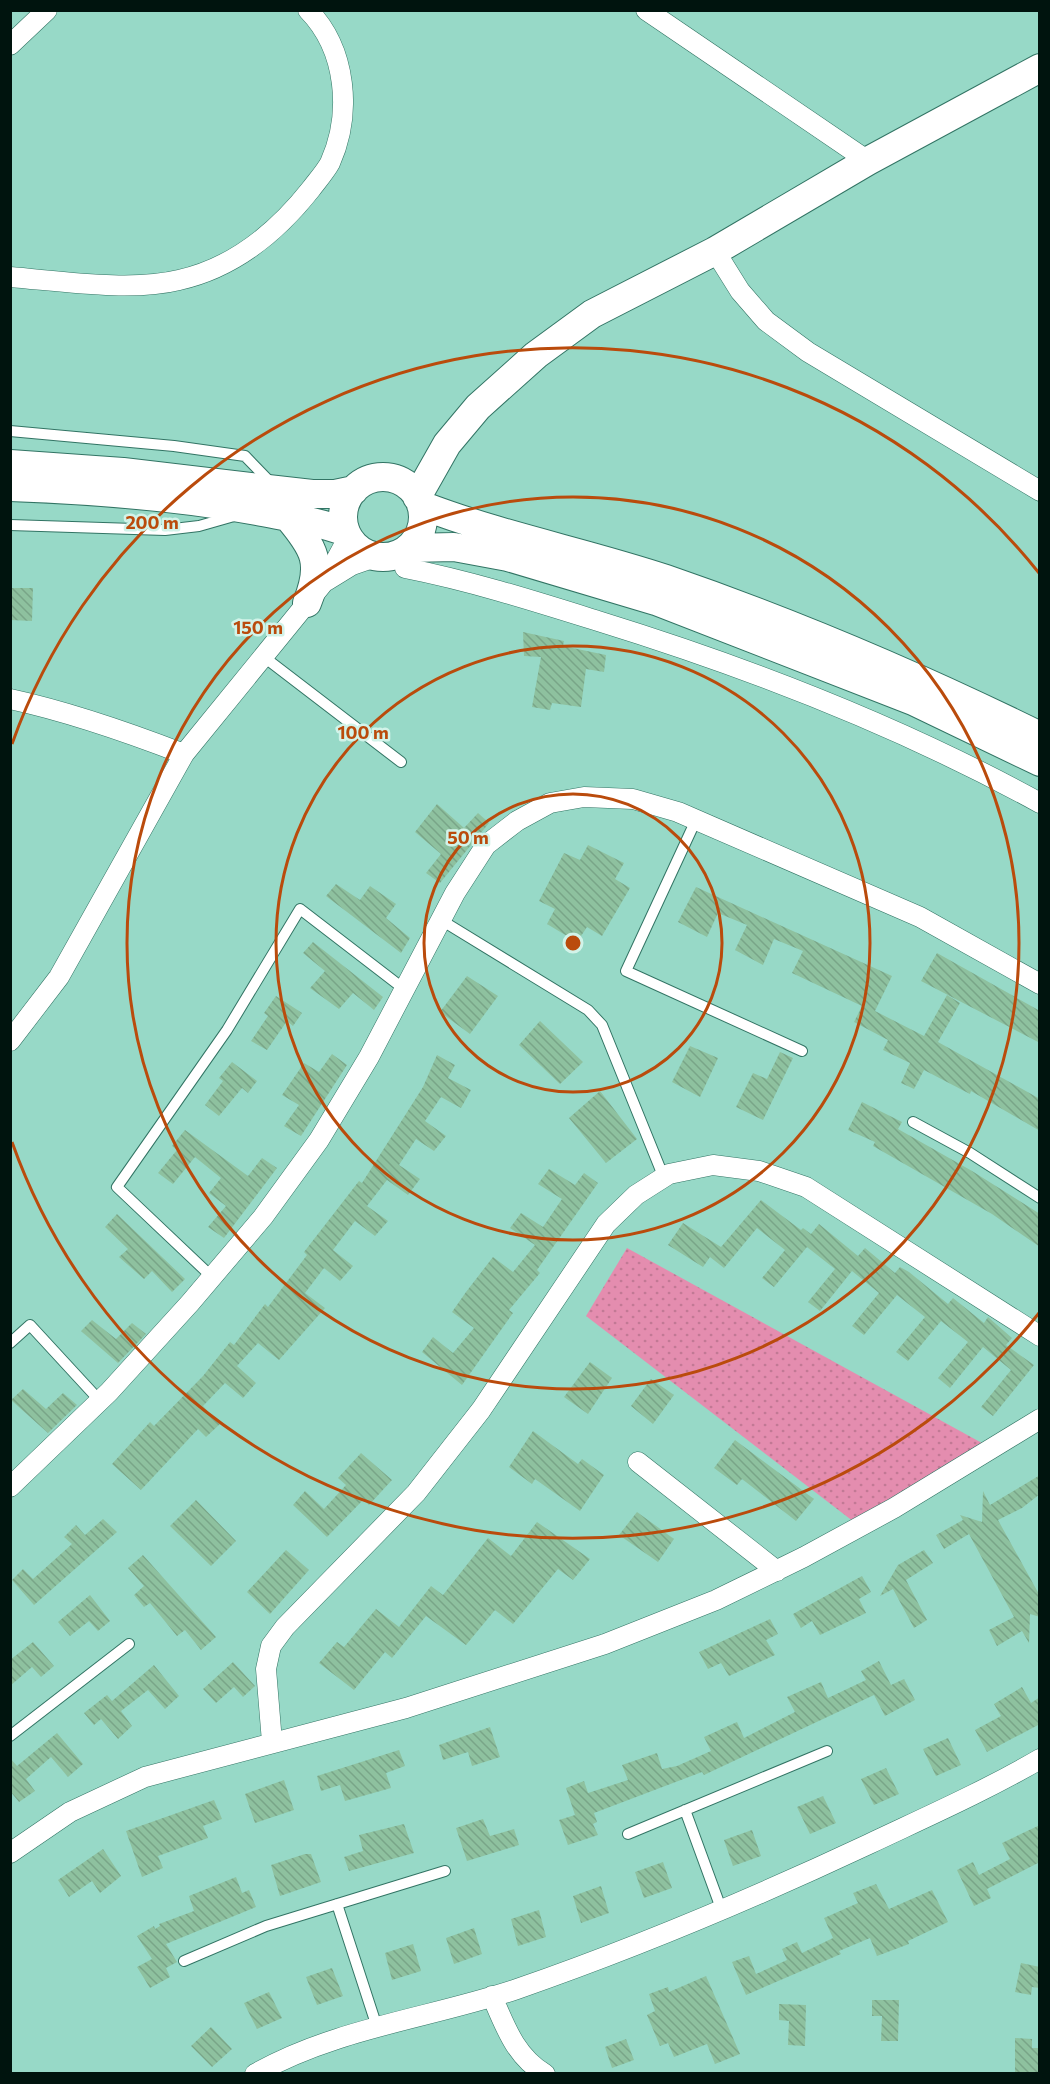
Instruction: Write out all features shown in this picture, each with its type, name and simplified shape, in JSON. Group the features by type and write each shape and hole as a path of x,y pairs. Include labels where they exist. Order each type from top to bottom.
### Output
{"street":[{"path":"10,45 47,10"},
{"path":"10,277 124,285 177,281 217,269 261,239 295,209 329,164 341,125 344,90 335,52 320,22 308,10"},
{"path":"646,10 868,161"},
{"path":"419,501 445,447 478,407 536,354 592,314 715,251 868,161 1040,68"},
{"path":"715,251 740,291 765,321 808,352 1040,491"},
{"path":"10,464 123,472 279,490 335,494 354,490 370,479 390,478 411,472 445,447"},
{"path":"445,447 439,487 443,499 459,519"},
{"path":"390,478 406,484 419,501 424,518 421,530 407,558"},
{"path":"10,487 102,491 214,503 330,526 347,535"},
{"path":"354,490 343,509 347,535 355,547 375,557"},
{"path":"419,501 459,519 589,556 742,606 888,664 1040,736"},
{"path":"288,517 308,541 316,558 316,593"},
{"path":"10,1041 59,977 184,754 316,593 347,535"},
{"path":"407,558 454,547 508,557 656,601 912,701 1040,762"},
{"path":"316,593 352,565 375,557 407,558 495,590 714,659 833,704 1040,802"},
{"path":"10,699 50,708 127,732 184,754"},
{"path":"10,1487 100,1401 263,1217 320,1140 369,1057 441,920 486,845 517,821 550,803 584,797 633,799 696,820 920,917 1040,984"},
{"path":"272,1742 266,1669 271,1646 285,1627 359,1553 423,1484 481,1410 606,1224 636,1195 664,1178 713,1165 759,1171 806,1187 1040,1336"},
{"path":"10,1853 70,1812 145,1777 406,1708 605,1644 716,1600 777,1571 894,1508 1040,1419"},
{"path":"638,1462 777,1571"},
{"path":"255,2073 284,2057 377,2027 492,1996 588,1963 722,1911 924,1818 1040,1759"},
{"path":"492,1996 513,2043 537,2069 545,2073"}],"lane":[{"path":"10,431 174,446 245,456 279,490"},
{"path":"10,525 165,530 199,526 254,511"},
{"path":"264,657 400,762"},
{"path":"696,820 626,971 802,1051"},
{"path":"212,1277 117,1187 227,1030 300,909 405,989"},
{"path":"441,920 588,1010 602,1025 664,1178"},
{"path":"913,1122 970,1153 1040,1198"},
{"path":"10,1343 30,1324 100,1401"},
{"path":"10,1736 129,1644"},
{"path":"628,1834 827,1751"},
{"path":"685,1810 722,1911"},
{"path":"184,1962 266,1926 445,1871"},
{"path":"337,1904 377,2027"}],"shaded area":[{"path":"627,1248 991,1448 854,1522 586,1316"}],"building":[{"path":"10,588 33,588 32,621 10,620"},
{"path":"523,632 564,641 563,646 606,655 604,672 586,669 581,707 552,703 550,710 532,707 541,657 524,656"},
{"path":"437,804 464,828 478,813 489,823 440,883 426,873 441,854 415,832"},
{"path":"588,845 624,863 615,879 630,888 602,936 587,927 577,942 547,924 555,909 539,901 564,853 580,860"},
{"path":"336,884 360,900 370,886 396,904 386,918 410,938 401,953 326,896"},
{"path":"696,887 892,976 875,1011 924,1036 947,995 960,1003 938,1042 1040,1099 1040,1131 971,1091 970,1094 924,1070 914,1089 901,1083 910,1063 883,1050 888,1040 854,1022 862,1006 792,973 803,951 774,939 763,965 735,950 747,925 718,913 707,937 678,922"},
{"path":"313,942 383,997 374,1010 353,993 339,1009 310,988 325,971 303,953"},
{"path":"937,953 1040,1011 1040,1043 921,981"},
{"path":"467,976 498,996 470,1034 440,1012"},
{"path":"276,996 302,1013 293,1026 287,1021 267,1050 251,1041 268,1016 264,1013"},
{"path":"540,1021 583,1062 560,1084 519,1045"},
{"path":"690,1046 718,1058 700,1097 672,1082"},
{"path":"780,1052 793,1058 763,1120 736,1107 753,1073 767,1079"},
{"path":"332,1054 347,1065 301,1136 284,1126 299,1105 282,1095 304,1063 319,1072"},
{"path":"437,1055 455,1065 448,1078 471,1090 461,1108 441,1097 425,1121 446,1136 434,1151 416,1139 399,1165 420,1179 408,1195 387,1180 367,1206 388,1221 375,1236 355,1221 333,1250 353,1266 340,1281 324,1268 305,1293 325,1308 279,1360 258,1343 237,1366 256,1383 243,1398 225,1383 203,1406 220,1424 206,1437 198,1429 141,1490 112,1464 150,1422 154,1426 203,1376 230,1342 234,1345 265,1304 268,1307 307,1255 304,1252 359,1181 362,1183 423,1087"},
{"path":"232,1062 257,1081 248,1093 242,1088 219,1116 205,1105 223,1081 219,1078"},
{"path":"600,1091 637,1139 606,1163 569,1118"},
{"path":"862,1102 902,1122 898,1129 972,1171 1040,1214 1040,1247 992,1214 873,1146 875,1142 848,1130"},
{"path":"185,1130 248,1176 262,1158 277,1168 224,1238 208,1227 226,1206 209,1193 221,1178 195,1157 173,1184 158,1173 177,1150 172,1146"},
{"path":"549,1169 575,1185 584,1173 598,1183 537,1270 540,1273 509,1310 513,1313 462,1385 422,1352 433,1337 453,1353 474,1328 452,1312 466,1292 493,1257 513,1272 535,1245 510,1228 521,1213 543,1227 562,1199 538,1184"},
{"path":"761,1200 801,1230 803,1228 811,1234 819,1224 858,1256 865,1248 895,1273 900,1267 909,1272 948,1304 953,1298 984,1323 988,1317 1012,1338 1006,1345 1034,1365 993,1416 981,1407 1011,1370 983,1347 950,1388 938,1378 968,1342 941,1321 908,1361 896,1352 925,1317 897,1295 864,1335 852,1326 879,1293 852,1271 820,1311 808,1302 835,1269 807,1247 774,1287 762,1278 785,1250 757,1228 724,1268 710,1257 703,1267 668,1245 683,1223 721,1247"},
{"path":"117,1214 185,1279 172,1292 152,1271 144,1279 119,1257 128,1249 105,1227"},
{"path":"92,1320 116,1339 132,1323 146,1334 118,1363 81,1331"},
{"path":"590,1362 612,1378 588,1414 564,1397"},
{"path":"651,1379 674,1395 653,1424 631,1406"},
{"path":"23,1389 46,1409 63,1393 77,1405 48,1433 11,1400"},
{"path":"533,1431 578,1464 582,1459 604,1475 580,1511 535,1479 532,1484 509,1467"},
{"path":"735,1440 814,1499 796,1521 742,1479 737,1485 714,1468"},
{"path":"361,1453 392,1480 369,1505 363,1500 327,1537 293,1505 305,1491 324,1509 346,1485 338,1478"},
{"path":"1040,1475 1040,1494 1022,1508 998,1520 1040,1596 1040,1617 1030,1614 1029,1643 1022,1631 997,1646 989,1630 1014,1617 969,1534 944,1549 936,1535 963,1520 960,1515 982,1522 983,1491 990,1505"},
{"path":"196,1500 236,1541 211,1566 170,1526"},
{"path":"637,1512 674,1539 658,1562 619,1535"},
{"path":"103,1519 117,1532 34,1605 12,1580 23,1569 33,1579 72,1544 64,1537 76,1525 85,1535"},
{"path":"537,1522 590,1559 573,1580 558,1569 513,1624 495,1610 466,1645 426,1616 392,1658 385,1652 354,1690 319,1663 337,1642 344,1647 376,1609 399,1627 431,1586 443,1595 488,1538 511,1556"},
{"path":"286,1550 309,1570 270,1614 247,1592"},
{"path":"924,1550 933,1563 906,1580 927,1620 914,1628 893,1589 880,1596 898,1565"},
{"path":"143,1555 216,1637 201,1650 185,1630 177,1636 150,1603 144,1607 134,1595 144,1586 128,1568"},
{"path":"862,1576 871,1592 859,1599 866,1613 820,1635 812,1621 801,1628 793,1614"},
{"path":"90,1595 110,1621 98,1631 89,1621 70,1636 58,1622"},
{"path":"770,1619 778,1634 766,1640 775,1655 729,1676 721,1663 708,1669 699,1652"},
{"path":"33,1642 54,1666 41,1677 32,1667 10,1686 10,1660"},
{"path":"879,1661 891,1685 904,1679 915,1700 885,1716 874,1695 704,1775 702,1772 594,1813 597,1822 593,1824 598,1835 568,1845 559,1820 575,1815 566,1788 584,1781 588,1793 628,1780 622,1765 657,1753 662,1769 677,1766 711,1751 704,1737 737,1722 744,1738 795,1712 787,1697 821,1682 828,1698 866,1680 861,1671"},
{"path":"233,1662 255,1686 243,1697 234,1687 216,1703 203,1689"},
{"path":"154,1665 179,1696 165,1709 148,1690 121,1711 132,1726 118,1739 101,1719 94,1725 84,1713 107,1695 112,1701"},
{"path":"1022,1687 1031,1703 1040,1697 1040,1724 987,1752 975,1730 1001,1716 994,1704"},
{"path":"490,1727 500,1757 472,1766 468,1752 443,1760 439,1745"},
{"path":"57,1733 83,1764 68,1777 51,1757 26,1779 35,1791 19,1802 10,1791 10,1758 17,1766"},
{"path":"948,1738 961,1765 936,1776 923,1749"},
{"path":"399,1750 405,1766 386,1773 391,1788 345,1801 340,1785 321,1791 317,1776"},
{"path":"886,1768 899,1794 874,1805 861,1779"},
{"path":"284,1780 294,1810 255,1823 245,1794"},
{"path":"823,1796 836,1823 810,1834 797,1807"},
{"path":"214,1800 222,1819 203,1826 208,1838 158,1856 163,1868 142,1877 126,1831"},
{"path":"483,1819 490,1836 514,1829 519,1845 467,1861 456,1828"},
{"path":"404,1824 414,1853 349,1871 344,1857 363,1851 359,1835"},
{"path":"1040,1825 1040,1862 987,1889 991,1898 974,1906 957,1870 973,1862 979,1875 1010,1859 1002,1843"},
{"path":"752,1830 761,1856 733,1866 724,1840"},
{"path":"103,1849 121,1876 100,1893 92,1881 69,1897 58,1880"},
{"path":"311,1854 321,1882 280,1896 271,1865"},
{"path":"663,1862 672,1888 644,1898 635,1872"},
{"path":"236,1877 242,1893 249,1890 256,1907 166,1944 177,1962 166,1968 170,1977 150,1988 137,1967 152,1959 137,1936 154,1926 155,1929 160,1926 159,1924 194,1911 189,1896"},
{"path":"876,1884 889,1909 932,1890 948,1922 908,1941 909,1944 877,1956 870,1938 839,1951 841,1954 746,1995 732,1962 749,1956 756,1974 787,1960 782,1949 797,1942 802,1953 833,1938 824,1918 858,1903 853,1893"},
{"path":"601,1886 609,1913 581,1923 573,1896"},
{"path":"539,1910 546,1937 518,1946 511,1919"},
{"path":"474,1928 482,1954 454,1964 446,1938"},
{"path":"413,1944 421,1971 392,1980 385,1953"},
{"path":"1021,1963 1040,1967 1040,1988 1032,1987 1031,1995 1015,1992"},
{"path":"332,1968 343,1996 317,2005 306,1977"},
{"path":"706,1976 740,2054 715,2064 707,2044 674,2057 668,2043 660,2046 647,2015 655,2011 649,1994 668,1987 669,1992"},
{"path":"269,1992 282,2018 257,2029 244,2003"},
{"path":"872,2000 899,2000 898,2041 881,2041 882,2016 872,2016"},
{"path":"779,2004 806,2005 805,2046 788,2045 789,2021 779,2020"},
{"path":"211,2027 232,2049 212,2067 191,2046"},
{"path":"1015,2038 1032,2039 1032,2048 1040,2048 1040,2073 1015,2073"},
{"path":"626,2039 634,2060 612,2068 605,2047"}]}
